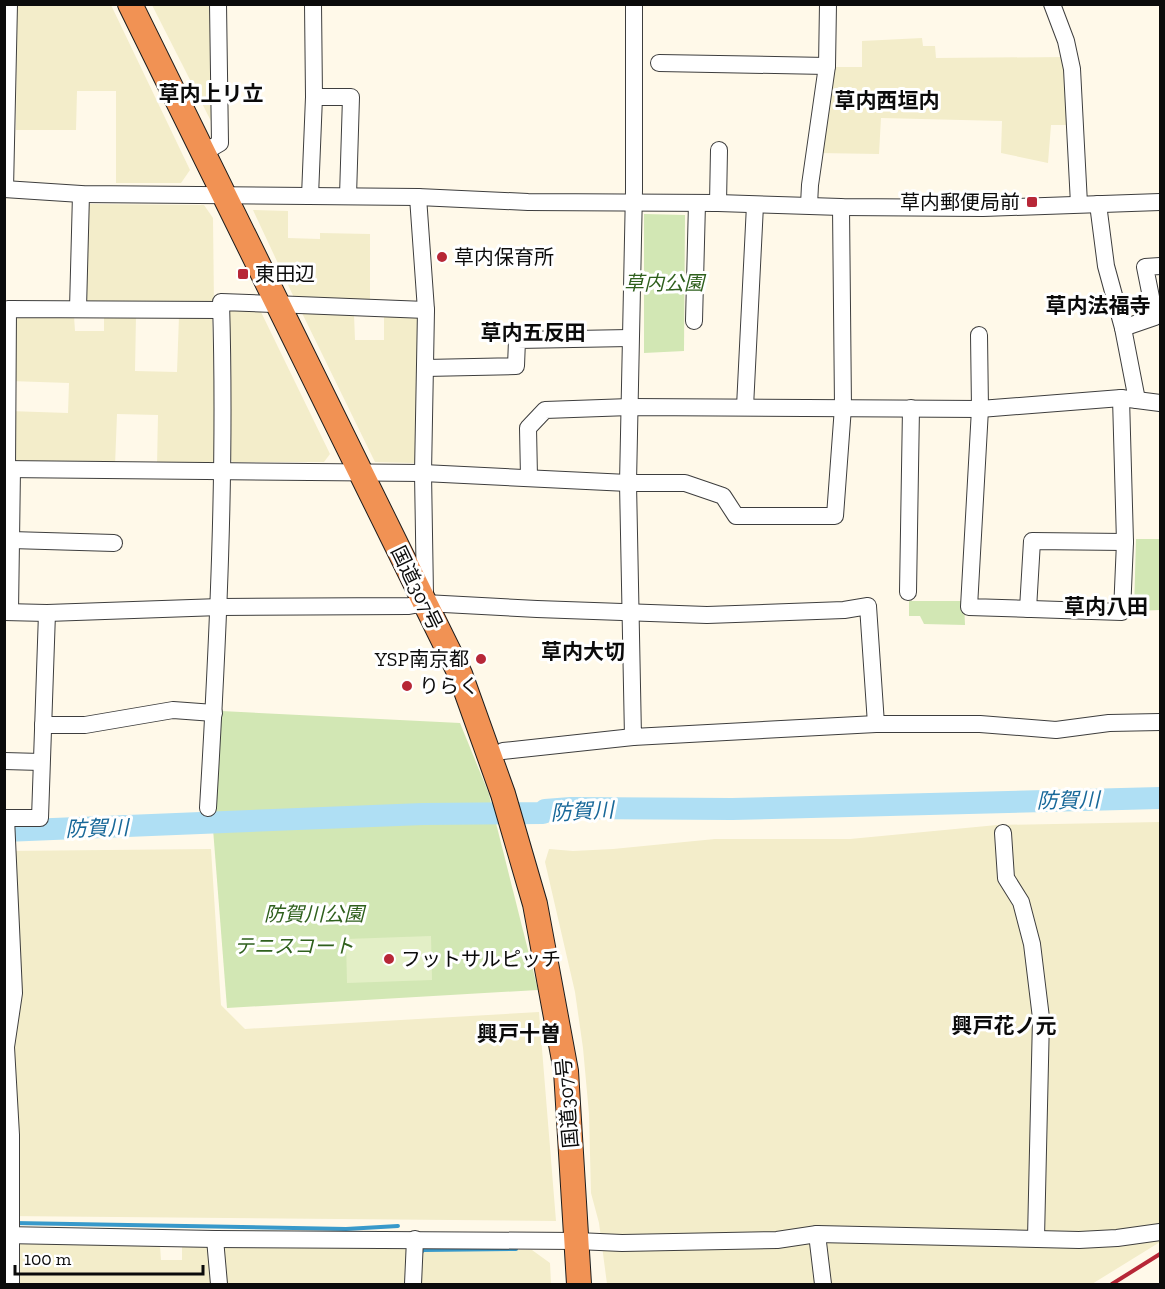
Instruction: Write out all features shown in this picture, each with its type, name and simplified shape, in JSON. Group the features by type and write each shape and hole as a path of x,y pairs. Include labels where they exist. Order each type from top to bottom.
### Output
{"highway":[{"name":"国道307号","path":"130,4 460,674 503,794 535,904 566,1071 579,1284"}],"street":[{"path":"9,4 5,189 81,194 418,197 528,202 718,203 841,207 983,208 1161,202"},
{"path":"203,153 220,143 218,4"},
{"path":"310,196 314,97 313,4"},
{"path":"633,737 628,483 634,4"},
{"path":"809,205 826,66 828,4"},
{"path":"1052,4 1066,41 1072,69 1079,204"},
{"path":"660,63 826,66"},
{"path":"314,97 351,97 348,196"},
{"path":"718,203 719,150"},
{"path":"78,309 81,194"},
{"path":"418,197 426,310 423,473 425,603"},
{"path":"694,321 697,203"},
{"path":"979,335 980,409 969,607 1122,612 1129,399 1123,328 1106,266 1098,204"},
{"path":"745,407 755,205"},
{"path":"8,469 423,473 628,483 685,483 723,496 736,516 835,516 843,407 841,207"},
{"path":"1123,328 1155,317 1145,267 1161,266"},
{"path":"208,808 220,608 224,470 221,302 426,310"},
{"path":"221,310 8,309 8,469 11,540 7,612 409,606 425,603 707,615 844,610 868,606 876,724"},
{"path":"425,368 516,366 517,340 630,338"},
{"path":"529,477 528,428 545,410 630,407 980,409 1129,399 1161,403"},
{"path":"908,592 911,408"},
{"path":"11,540 114,543"},
{"path":"1028,609 1032,541 1125,542"},
{"path":"11,1284 8,1235 11,1135 6,1047 14,993 6,818 40,818 47,613"},
{"path":"43,725 85,724 173,710 214,713"},
{"path":"503,751 633,737 876,724 980,724 1056,730 1109,723 1161,722"},
{"path":"4,760 41,762"},
{"path":"1003,833 1006,878 1021,902 1032,944 1041,1018 1036,1238"},
{"path":"8,1235 622,1243 777,1240 817,1234 1117,1238 1161,1232"},
{"path":"817,1234 823,1284"},
{"path":"215,1239 219,1284"},
{"path":"413,1284 415,1239"}],"shaded area":[{"path":"17,5 111,5 190,170 181,183 116,183 116,91 77,91 76,130 16,130"},
{"path":"152,5 211,5 214,127"},
{"path":"922,38 923,46 935,46 936,58 1065,57 1069,125 1051,125 1048,163 1001,153 1002,121 881,118 879,154 818,153 830,67 862,67 862,41"},
{"path":"86,204 204,205 213,218 214,305 83,305"},
{"path":"253,210 288,211 288,238 320,239 320,233 370,234 370,305 297,304"},
{"path":"232,309 261,312 330,454 324,462 233,462 229,458 227,314"},
{"path":"302,313 354,314 355,340 384,340 384,314 423,318 419,459 414,463 375,462"},
{"path":"212,315 216,467 157,467 158,415 117,414 115,466 14,465 9,411 68,413 69,383 10,381 11,316 74,316 75,331 104,331 104,316 136,316 135,371 177,372 179,316"},
{"path":"1160,822 1160,1242 1092,1284 607,1284 599,1223 591,1193 589,1114 583,1048 575,992 545,862 549,849 573,851 613,849 715,839 850,839 997,825"},
{"path":"211,849 221,1005 245,1029 539,1012 556,1221 5,1216 4,851"},
{"path":"5,1243 160,1246 161,1260 182,1260 182,1247 532,1250 550,1263 551,1284 5,1284"}],"green space":[{"name":"草内公園","path":"644,214 685,215 684,351 644,353"},
{"path":"1136,539 1160,539 1160,610 1134,611"},
{"path":"909,601 964,601 965,625 924,624 920,616 909,616"},
{"path":"221,711 460,723 489,794 492,808 215,818"},
{"name":"防賀川公園","path":"495,819 538,990 227,1008 213,829"},
{"name":"フットサルピッチ","path":"431,936 432,980 347,983 346,939"}],"waterway":[{"name":"防賀川","path":"4,831 423,814 543,813 545,810 571,808 732,809 1160,798"},
{"path":"14,1223 346,1229 398,1226"},
{"path":"420,1254 423,1250 516,1249"}],"railway":[{"path":"1112,1284 1160,1254"}],"place":[{"name":"草内郵便局前","path":"1032,202"},
{"name":"草内保育所","path":"442,257"},
{"name":"東田辺","path":"243,274"},
{"name":"YSP南京都","path":"481,659"},
{"name":"りらく","path":"407,686"},
{"name":"フットサルピッチ","path":"389,959"}],"district":[{"name":"草内上リ立","path":"211,93"},
{"name":"草内西垣内","path":"887,100"},
{"name":"草内法福寺","path":"1098,305"},
{"name":"草内五反田","path":"533,332"},
{"name":"草内八田","path":"1106,606"},
{"name":"草内大切","path":"583,651"},
{"name":"興戸花ノ元","path":"1004,1025"},
{"name":"興戸十曽","path":"519,1033"}],"park label":[{"name":"テニスコート","path":"294,946"}]}
